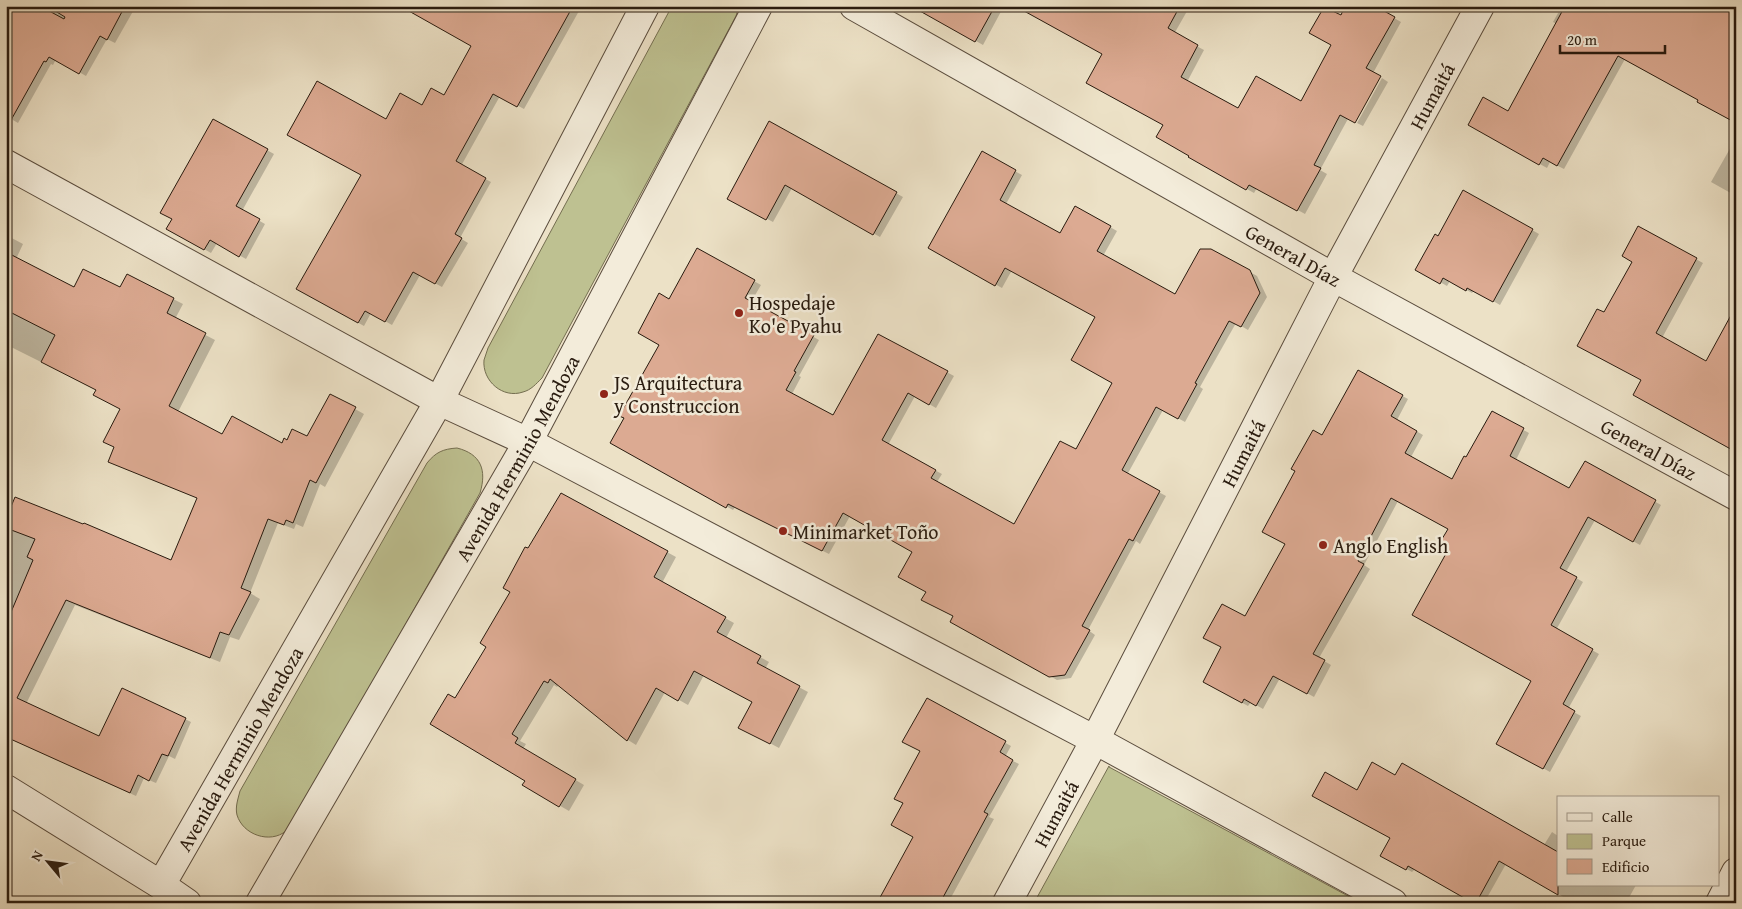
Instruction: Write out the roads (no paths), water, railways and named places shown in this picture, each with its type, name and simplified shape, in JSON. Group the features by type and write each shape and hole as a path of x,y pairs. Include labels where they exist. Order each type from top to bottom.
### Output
{"street":[{"name":"Avenida Herminio Mendoza","path":"160,885 439,401 645,6"},
{"name":"Avenida Herminio Mendoza","path":"260,903 528,442 758,6"},
{"name":"General Díaz","path":"854,6 1333,277 1736,496"},
{"name":"Humaitá","path":"1007,903 1095,740 1333,277 1480,6"},
{"path":"6,164 439,401 528,442 1095,740 1393,903"},
{"path":"6,790 188,903"},
{"path":"1720,903 1736,872"}],"place":[{"name":"Hospedaje Ko'e Pyahu","path":"739,313"},
{"name":"JS Arquitectura y Construccion","path":"604,394"},
{"name":"Minimarket Toño","path":"783,531"},
{"name":"Anglo English","path":"1323,545"}]}
